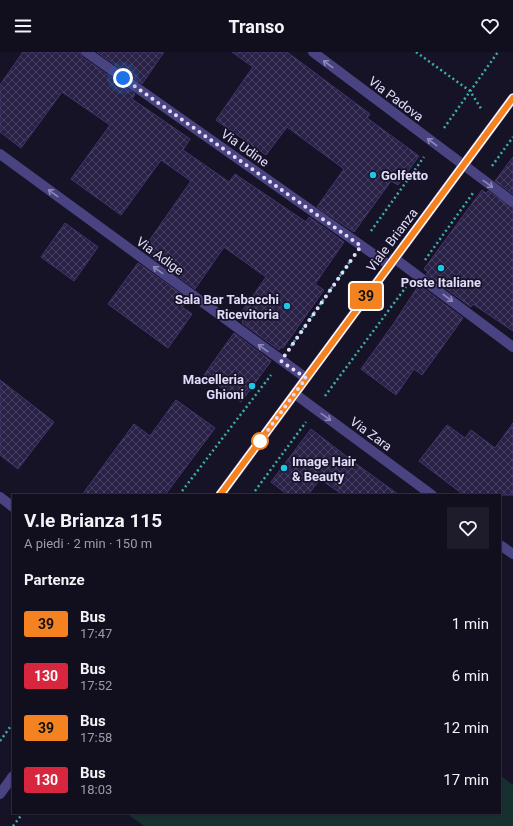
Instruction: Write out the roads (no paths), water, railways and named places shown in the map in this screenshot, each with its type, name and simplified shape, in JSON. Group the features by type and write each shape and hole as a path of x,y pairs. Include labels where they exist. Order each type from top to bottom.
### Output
{"street":[{"name":"Via Udine","path":"86,52 361,246 416,274 513,347"},
{"name":"Via Padova","path":"313,52 513,202"},
{"name":"Viale Brianza","path":"221,494 513,98"},
{"name":"Via Adige","path":"0,154 306,378"},
{"name":"Via Zara","path":"294,394 431,494"},
{"path":"0,497 12,506"},
{"path":"501,546 513,554"},
{"path":"0,794 12,777"}],"place":[{"name":"Golfetto","path":"373,175"},
{"name":"Poste Italiane","path":"441,268"},
{"name":"Sala Bar Tabacchi Ricevitoria","path":"287,306"},
{"name":"Macelleria Ghioni","path":"252,386"},
{"name":"Image Hair & Beauty","path":"284,468"}]}
